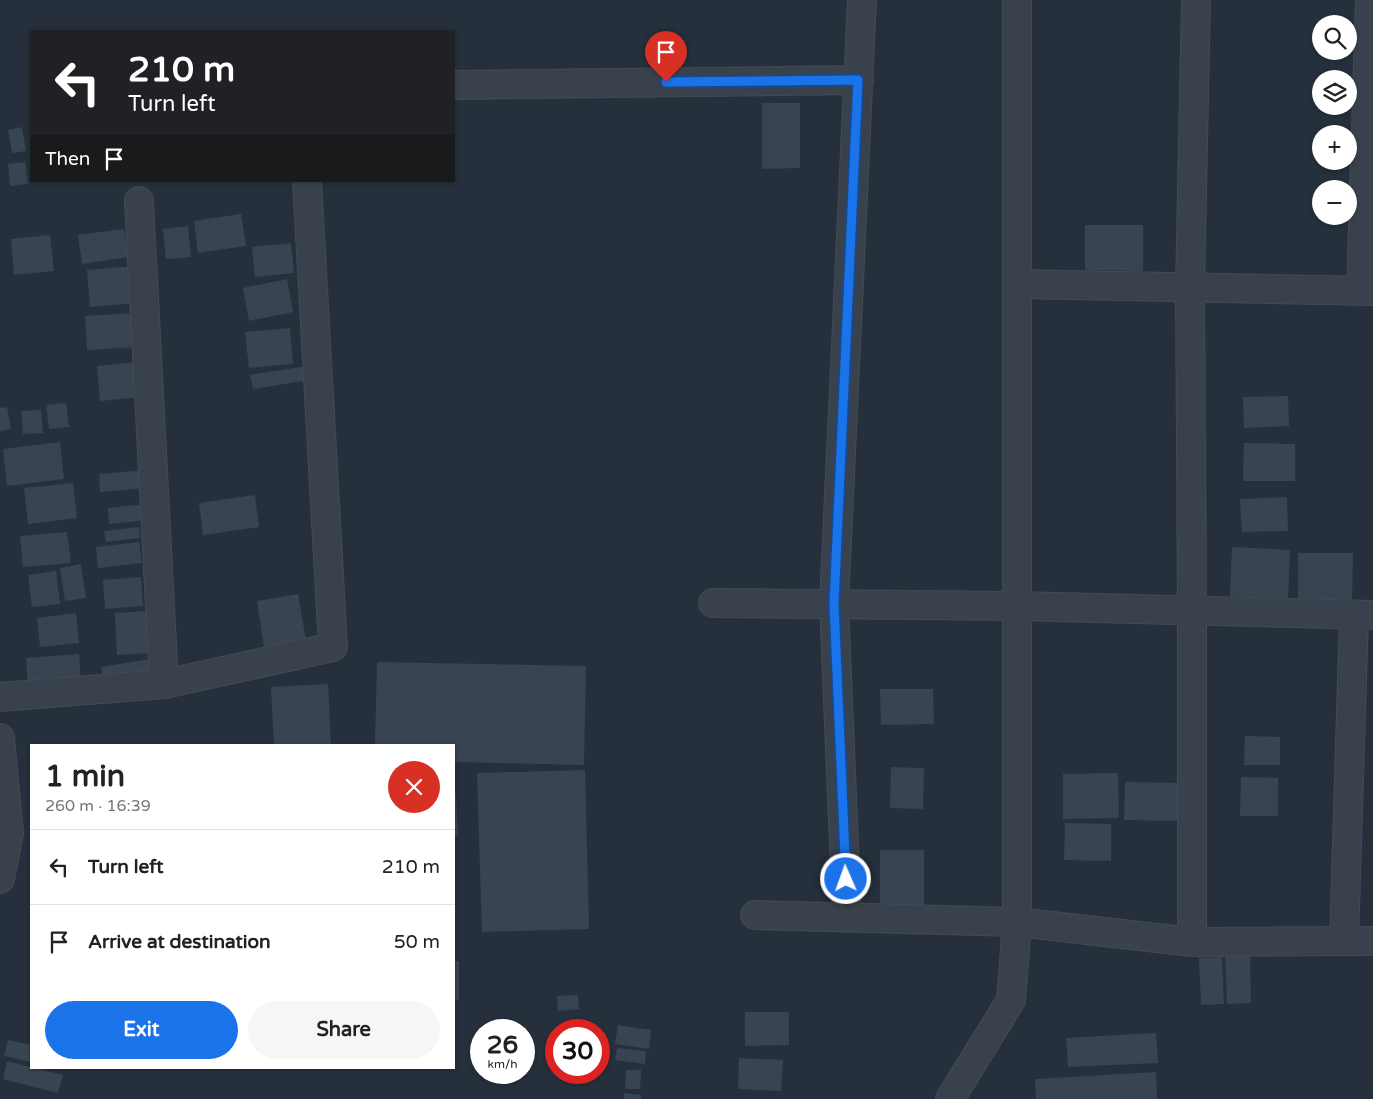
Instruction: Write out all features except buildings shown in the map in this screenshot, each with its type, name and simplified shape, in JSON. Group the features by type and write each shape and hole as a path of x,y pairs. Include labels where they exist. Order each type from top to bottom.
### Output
{"street":[{"path":"847,918 834,604 862,0"},
{"path":"950,1099 1011,1000 1017,922 1018,0"},
{"path":"1192,942 1190,287 1196,0"},
{"path":"1017,284 1367,291 1370,0"},
{"path":"455,85 858,80"},
{"path":"0,697 164,684 333,647 307,182"},
{"path":"139,201 164,684"},
{"path":"713,603 1017,606 1363,615 1344,941"},
{"path":"0,738 8,833 0,879"},
{"path":"755,916 1017,922 1192,942 1373,941"}],"route":[{"path":"666,82 858,80 834,604 846,879"}]}
